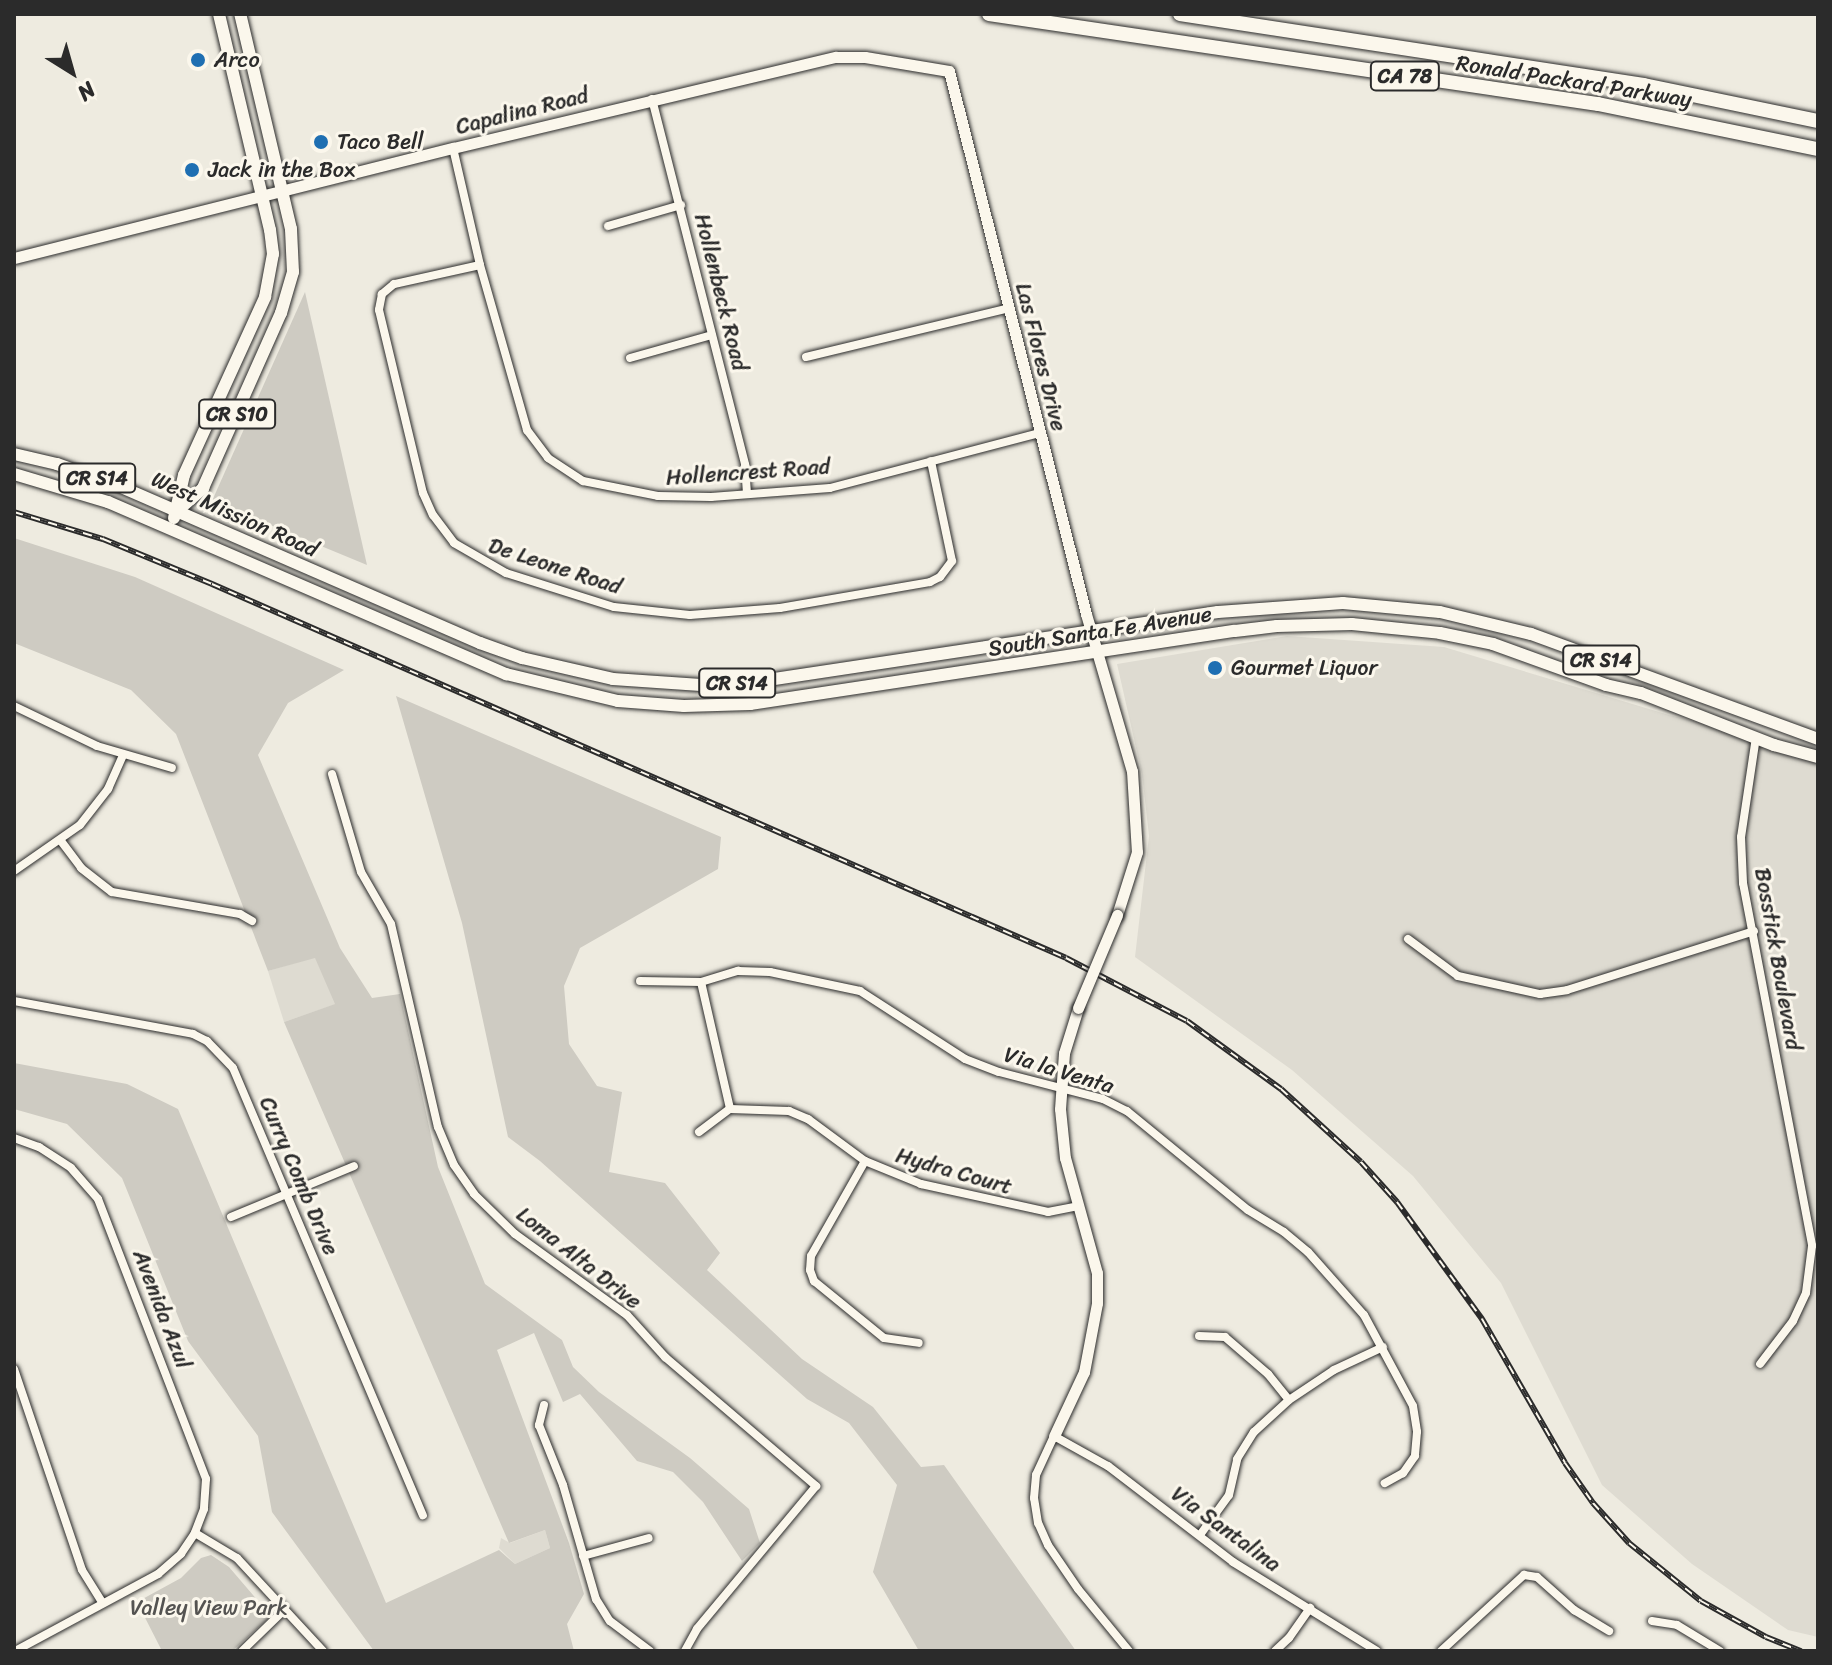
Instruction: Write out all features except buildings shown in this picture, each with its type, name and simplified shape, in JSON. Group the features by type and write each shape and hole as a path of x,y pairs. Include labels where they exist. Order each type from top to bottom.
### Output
{"highway":[{"name":"Ronald Packard Parkway","path":"989,14 1598,104 1818,149"},
{"name":"Ronald Packard Parkway","path":"1180,14 1644,85 1818,121"}],"main road":[{"name":"CR S10","path":"169,528 177,511 184,475 265,297 273,254 263,196 219,14"},
{"name":"CR S10","path":"177,511 203,488 281,313 293,272 291,229 240,14"},
{"name":"West Mission Road","path":"14,454 57,464 177,511 392,605"},
{"name":"West Mission Road","path":"14,474 69,488 169,528 382,622"},
{"name":"South Santa Fe Avenue","path":"392,605 522,658 613,679 671,684 748,683 792,678 1091,631 1297,603 1392,605 1440,612 1531,634 1818,739"},
{"name":"South Santa Fe Avenue","path":"382,622 506,674 552,687 618,701 684,706 796,699 1277,626 1352,624 1426,631 1493,644 1818,757"}],"street":[{"name":"Capalina Road","path":"14,258 652,99 836,57 865,57 949,71"},
{"name":"Las Flores Drive","path":"949,71 1096,652 1132,771 1137,852 1117,915 1078,1008 1064,1053 1060,1089 1065,1158 1097,1273 1097,1303 1084,1372 1054,1436"},
{"name":"Hollenbeck Road","path":"652,99 745,465 747,494"},
{"name":"Hollencrest Road","path":"453,148 516,403 527,430 548,458 583,481 658,496 830,488 1039,433"},
{"path":"608,226 681,205"},
{"name":"De Leone Road","path":"480,265 394,284 382,294 379,310 423,493 433,515 454,543 506,573 614,607 690,615 780,608 930,582 940,577 952,561 931,461"},
{"path":"806,357 1010,308"},
{"path":"630,358 712,335"},
{"path":"14,706 123,755 172,768"},
{"name":"Bosstick Boulevard","path":"1756,737 1741,837 1743,883 1812,1246 1806,1293 1793,1321 1760,1364"},
{"path":"14,871 61,841 97,805 123,755"},
{"name":"Loma Alta Drive","path":"332,774 361,872 391,924 438,1127 454,1165 474,1194 515,1234 627,1315 665,1357 816,1486 697,1629 685,1651"},
{"path":"61,841 81,868 112,892 240,914 252,921"},
{"path":"1408,939 1458,976 1540,994 1567,990 1754,931"},
{"name":"Via la Venta","path":"640,981 701,982 738,971 770,972 860,991 965,1059 1103,1099 1127,1111 1248,1210 1284,1232 1334,1279 1364,1315 1413,1406 1417,1432 1415,1456 1403,1473 1385,1483"},
{"path":"699,1132 730,1109 701,982"},
{"name":"Curry Comb Drive","path":"14,1001 176,1029 207,1041 233,1068 423,1515"},
{"name":"Hydra Court","path":"730,1109 789,1111 808,1119 865,1161 921,1184 1048,1212 1079,1206"},
{"name":"Avenida Azul","path":"14,1138 39,1147 71,1168 98,1199 108,1217 206,1479 204,1509 195,1533"},
{"path":"865,1161 811,1256 810,1270 814,1281 884,1338 919,1343"},
{"path":"231,1217 354,1166"},
{"path":"1199,1336 1225,1337 1268,1374 1289,1400"},
{"path":"1200,1535 1229,1495 1237,1459 1254,1432 1289,1400 1334,1370 1383,1347"},
{"path":"14,1369 82,1570 103,1603"},
{"path":"544,1405 539,1425 563,1485 596,1599 610,1621 650,1651"},
{"path":"1054,1436 1036,1475 1034,1498 1038,1523 1048,1545 1078,1589 1129,1651"},
{"name":"Via Santalina","path":"1054,1436 1108,1466 1233,1562 1377,1651"},
{"path":"15,1651 158,1574 181,1554 195,1533 237,1558 323,1651"},
{"path":"583,1556 649,1538"},
{"path":"1441,1651 1524,1575 1537,1577 1574,1610 1609,1631"},
{"path":"1275,1651 1289,1638 1310,1608"},
{"path":"242,1651 284,1610"},
{"path":"1652,1621 1677,1625 1720,1651"}],"shaded area":[{"path":"1287,636 1444,647 1669,715 1818,752 1818,1637 1788,1630 1692,1564 1602,1485 1501,1283 1413,1176 1292,1070 1135,957 1149,836 1142,774 1117,664"},
{"path":"315,957 336,1004 284,1022 268,971"},
{"path":"545,1530 550,1548 515,1564 499,1548 501,1538 510,1543"}],"green space":[{"path":"305,292 367,565 212,501"},
{"path":"14,538 135,577 344,670 288,703 258,755 340,948 372,998 400,994 438,1167 485,1284 562,1340 573,1367 599,1392 690,1458 749,1509 760,1543 742,1561 703,1502 673,1472 637,1461 580,1394 563,1402 534,1333 497,1350 569,1543 584,1594 567,1624 574,1651 374,1651 272,1512 258,1436 188,1341 122,1178 67,1124 14,1109 14,1063 127,1084 178,1109 386,1603 499,1550 515,1564 550,1548 545,1530 509,1543 284,1022 335,1004 315,958 268,971 176,734 131,690 14,643"},
{"path":"396,696 721,837 718,869 580,948 564,986 569,1044 597,1086 622,1092 609,1172 665,1183 720,1253 707,1270 802,1359 873,1407 921,1467 944,1465 1076,1651 919,1651 873,1572 897,1485 849,1423 807,1399 540,1161 508,1137 462,923"},
{"name":"Valley View Park","path":"211,1555 229,1567 271,1616 232,1651 162,1651 137,1602 181,1578 201,1558"}],"railway":[{"path":"14,512 103,539 212,584 1066,958 1187,1021 1281,1089 1361,1162 1397,1202 1482,1319 1565,1463 1593,1503 1629,1543 1701,1601 1766,1637 1801,1651"}],"place":[{"name":"Arco","path":"198,60"},
{"name":"Taco Bell","path":"321,142"},
{"name":"Jack in the Box","path":"192,170"},
{"name":"Gourmet Liquor","path":"1215,668"}]}
